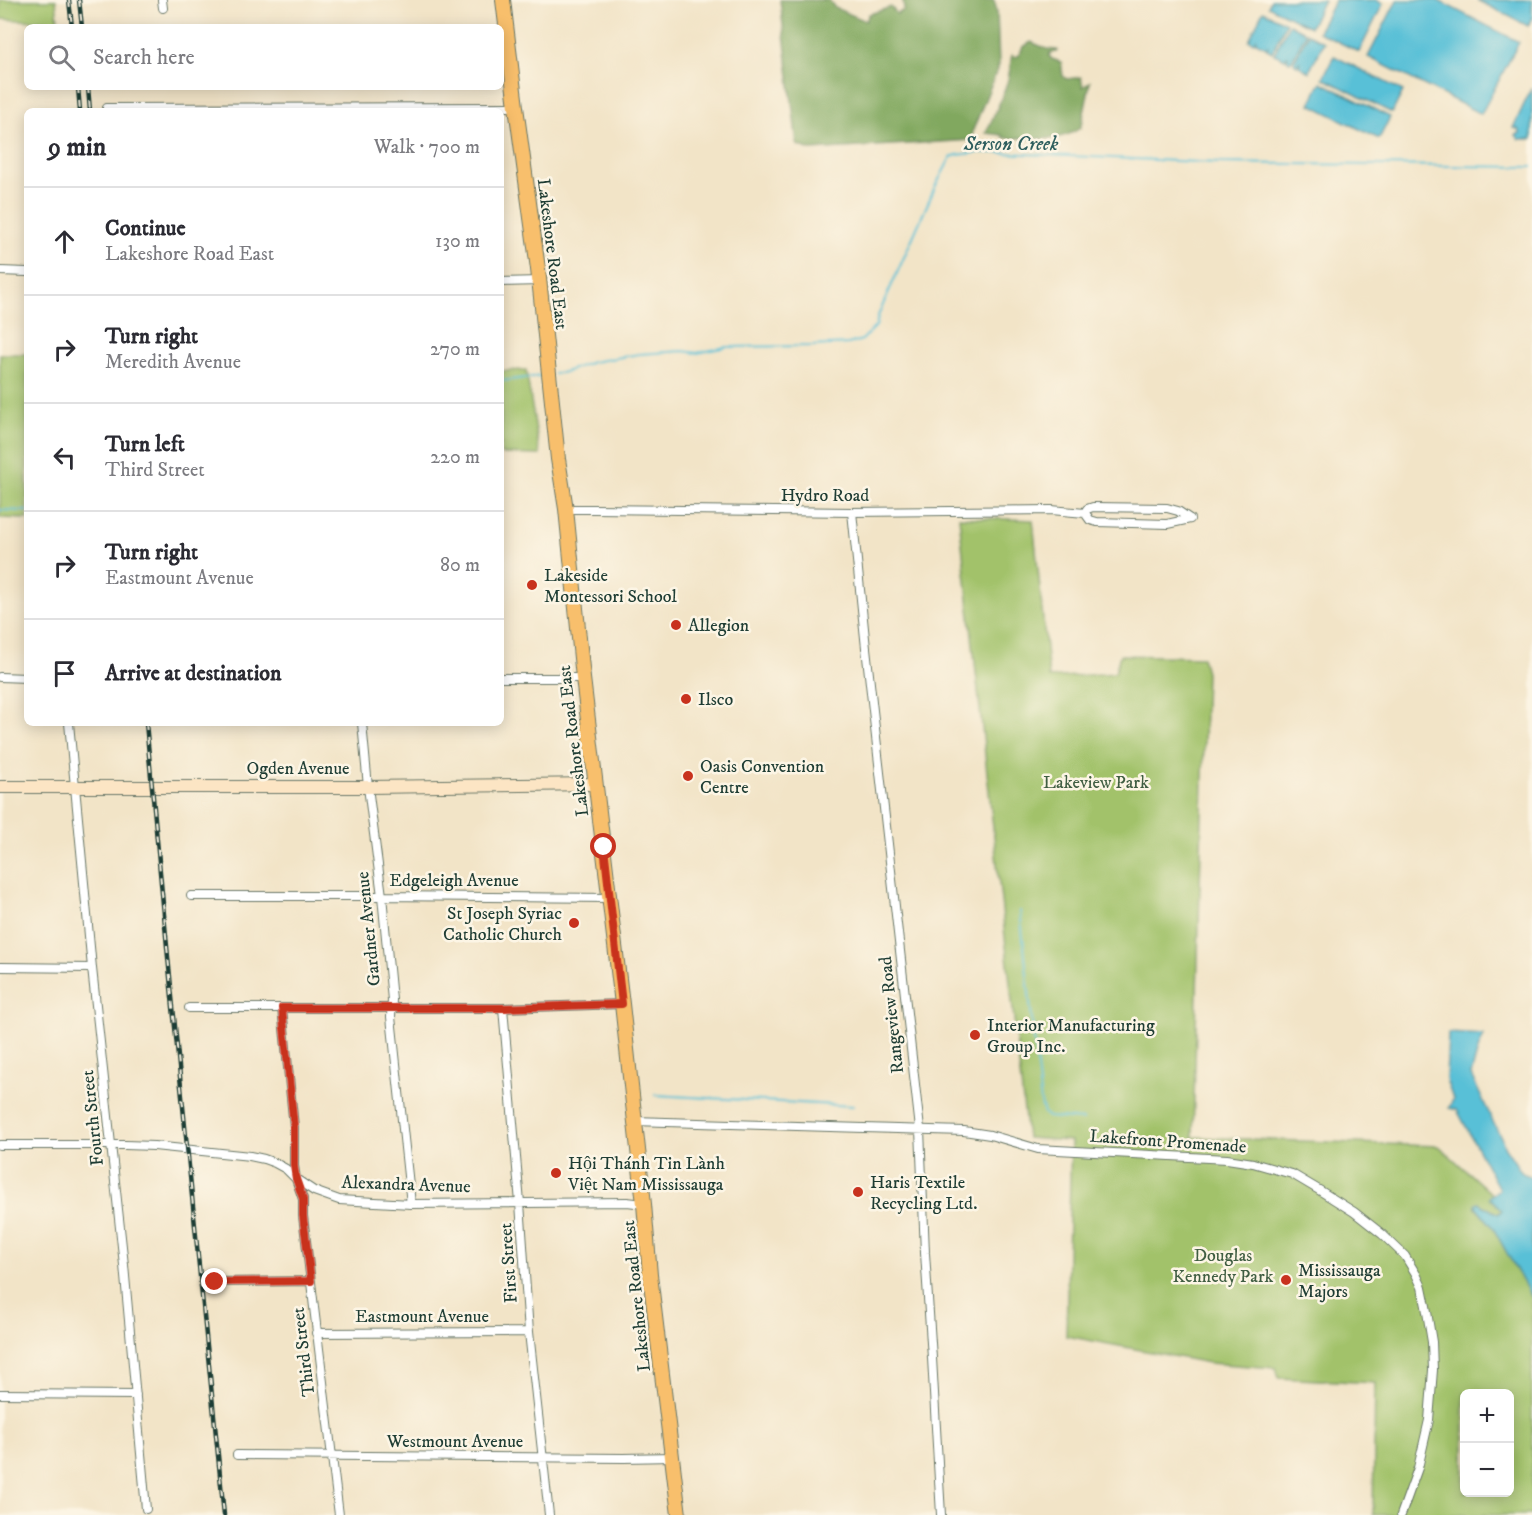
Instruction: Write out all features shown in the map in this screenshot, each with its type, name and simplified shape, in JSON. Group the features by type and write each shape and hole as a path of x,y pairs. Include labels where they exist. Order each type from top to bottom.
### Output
{"main road":[{"name":"Lakeshore Road East","path":"503,0 540,281 558,459 566,509 650,1275 679,1515"}],"street":[{"path":"107,108 516,107"},
{"path":"0,271 24,272"},
{"path":"504,282 540,281"},
{"path":"1093,507 1167,508 1178,511 1190,519 1167,524 1097,522 1090,520 1085,513 1087,509 1093,507"},
{"name":"Hydro Road","path":"566,509 852,512 1040,510 1085,513"},
{"name":"Rangeview Road","path":"852,512 920,1129 941,1515"},
{"path":"0,677 24,678"},
{"path":"504,678 584,678"},
{"name":"Fourth Street","path":"69,726 146,1509"},
{"name":"Gardner Avenue","path":"362,726 382,896 411,1204"},
{"name":"Ogden Avenue","path":"0,787 368,787 596,784"},
{"name":"Edgeleigh Avenue","path":"191,896 610,898"},
{"path":"0,967 92,968"},
{"path":"189,1008 503,1008 622,1004"},
{"name":"Third Street","path":"282,1008 294,1127 294,1166 303,1199 316,1333 339,1515"},
{"name":"First Street","path":"503,1008 529,1332 549,1515"},
{"name":"Lakefront Promenade","path":"634,1121 964,1131 1038,1149 1227,1159 1253,1163 1292,1174 1354,1212 1382,1234 1405,1256 1422,1287 1432,1342 1433,1370 1428,1420 1418,1468 1401,1515"},
{"name":"Alexandra Avenue","path":"0,1145 154,1146 250,1156 274,1163 286,1169 314,1191 339,1200 411,1204 627,1202 644,1204"},
{"path":"215,1282 311,1281"},
{"name":"Eastmount Avenue","path":"316,1333 529,1332"},
{"path":"0,1394 136,1395"},
{"name":"Westmount Avenue","path":"237,1455 672,1457"}],"green space":[{"path":"0,0 56,0 58,22 0,19"},
{"path":"780,0 829,0 835,8 866,21 869,14 891,7 897,14 904,10 903,0 994,0 997,11 999,65 973,130 972,140 811,150 797,145"},
{"path":"1031,42 1047,49 1057,50 1049,56 1061,62 1063,76 1067,79 1081,77 1083,87 1090,82 1080,128 1063,136 1044,139 1004,138 1002,135 986,133 1005,89 1012,55 1015,57 1019,55 1023,47"},
{"path":"0,354 24,354 24,519 0,518"},
{"path":"526,370 540,455 504,454 504,371"},
{"path":"959,517 1033,520 1049,678 1115,673 1120,655 1202,657 1206,672 1193,1137 1439,1146 1493,1195 1490,1197 1502,1210 1498,1214 1478,1203 1475,1206 1492,1226 1532,1298 1532,1515 1373,1515 1375,1383 1279,1378 1276,1368 1209,1363 1066,1336 1071,1141 1027,1138"}],"water":[{"path":"1271,0 1324,0 1310,27 1268,6"},
{"path":"1335,0 1376,0 1383,4 1359,52 1318,32"},
{"path":"1397,0 1437,0 1519,42 1481,114 1368,57"},
{"path":"1477,0 1532,0 1532,17 1528,26"},
{"path":"1263,11 1286,23 1272,52 1267,49 1268,46 1256,42 1256,39 1254,42 1249,40"},
{"path":"1289,24 1306,33 1292,60 1289,61 1288,56 1285,59 1274,54"},
{"path":"1308,34 1324,42 1309,72 1299,66 1300,62 1297,65 1294,61"},
{"path":"1334,56 1403,91 1392,113 1323,78"},
{"path":"1321,82 1390,117 1379,139 1310,104"},
{"path":"1532,87 1532,139 1519,139 1516,135 1520,133 1518,129 1513,128"},
{"path":"1448,1033 1484,1035 1471,1075 1504,1146 1522,1173 1532,1177 1532,1298 1492,1226 1475,1205 1478,1203 1498,1214 1502,1210 1489,1197 1499,1189 1457,1110 1449,1108 1453,1099 1446,1080"}],"waterway":[{"name":"Serson Creek","path":"554,374 592,362 639,354 683,351 697,353 726,347 848,344 862,340 876,326 878,316 935,187 951,157 957,155 982,152 1220,163 1532,167"},
{"name":"Serson Creek","path":"504,381 543,376"},
{"name":"Serson Creek","path":"0,510 24,511"},
{"path":"1020,911 1044,1113 1048,1117 1083,1120"},
{"path":"655,1095 853,1106"}],"railway":[{"path":"69,0 72,24"},
{"path":"79,0 82,24"},
{"path":"78,90 80,108"},
{"path":"88,90 90,108"},
{"path":"146,726 224,1515"}],"place":[{"name":"Lakeside Montessori School","path":"532,585"},
{"name":"Allegion","path":"676,625"},
{"name":"Ilsco","path":"686,699"},
{"name":"Oasis Convention Centre","path":"688,776"},
{"name":"St Joseph Syriac Catholic Church","path":"574,923"},
{"name":"Interior Manufacturing Group Inc.","path":"975,1035"},
{"name":"Hội Thánh Tin Lành Việt Nam Mississauga","path":"556,1173"},
{"name":"Haris Textile Recycling Ltd.","path":"858,1192"},
{"name":"Mississauga Majors","path":"1286,1280"}],"route":[{"path":"215,1282 311,1281 303,1199 294,1166 294,1127 282,1008 503,1008 622,1004 604,847"}],"park label":[{"name":"Lakeview Park","path":"1096,782"},
{"name":"Douglas Kennedy Park","path":"1223,1265"}]}
